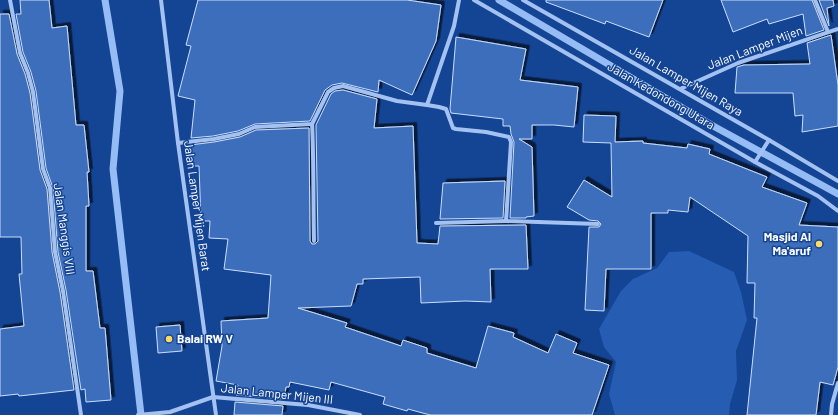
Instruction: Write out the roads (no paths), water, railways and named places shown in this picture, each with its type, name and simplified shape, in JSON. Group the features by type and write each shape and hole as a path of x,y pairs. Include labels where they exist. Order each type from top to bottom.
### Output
{"street":[{"name":"Jalan Manggis VIII","path":"10,0 20,53 28,73 33,92 44,169 50,188 55,252 63,291 81,415"},
{"name":"Jalan Lamper Mijen Barat","path":"161,0 178,144 216,415"},
{"path":"427,105 454,26 459,0"},
{"name":"Jalan Kedondong Utara","path":"474,0 755,162 818,196 838,211"},
{"name":"Jalan Lamper Mijen Raya","path":"523,0 838,181"},
{"path":"815,0 828,32"},
{"name":"Jalan Lamper Mijen","path":"680,89 738,63 828,32 838,30"},
{"path":"314,241 312,124 328,92 334,88 343,86 398,101 439,106 446,109 453,128 486,132 509,137 511,142 506,221"},
{"path":"178,144 239,134 254,127 312,124"},
{"path":"755,162 769,140"},
{"path":"436,223 506,221 598,224"},
{"path":"831,415 832,404 838,383"},
{"name":"Jalan Lamper Mijen III","path":"138,415 170,412 213,397 308,405 360,415"}],"waterway":[{"path":"105,0 120,91 113,169 141,415"},
{"path":"499,0 715,127 838,194"}],"place":[{"name":"Masjid Al Ma'aruf","path":"819,244"},
{"name":"Balai RW V","path":"169,339"}]}
